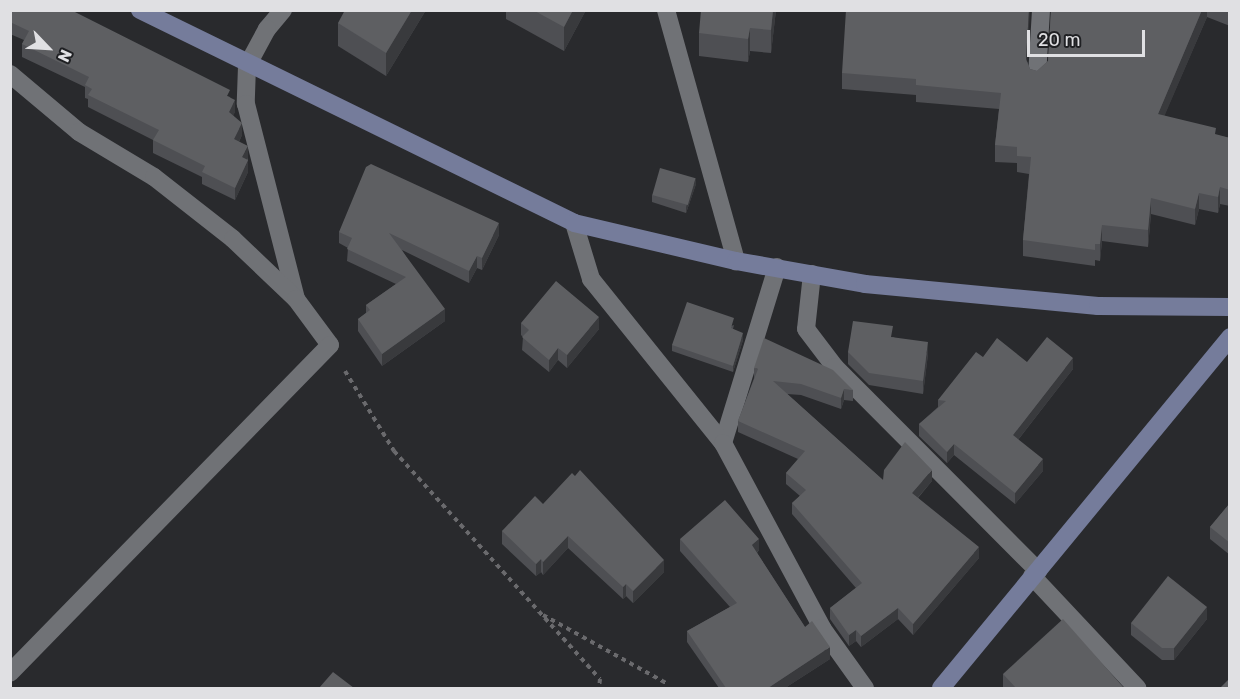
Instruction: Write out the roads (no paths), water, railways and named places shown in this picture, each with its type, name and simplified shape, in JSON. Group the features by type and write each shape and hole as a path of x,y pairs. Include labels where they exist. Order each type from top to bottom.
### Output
{"street":[{"path":"140,10 169,17 247,66 574,223 736,261 865,284 1098,306 1230,307"},
{"path":"283,10 267,29 247,66 246,104 296,299"},
{"path":"666,10 736,261"},
{"path":"1037,76 1041,10"},
{"path":"10,74 79,132 154,177 233,239 296,299 330,345 10,673"},
{"path":"574,223 591,279 723,442 822,628 865,688"},
{"path":"723,442 777,267"},
{"path":"812,274 806,329 835,367 1035,574 1137,688"},
{"path":"941,688 1230,337"}]}
